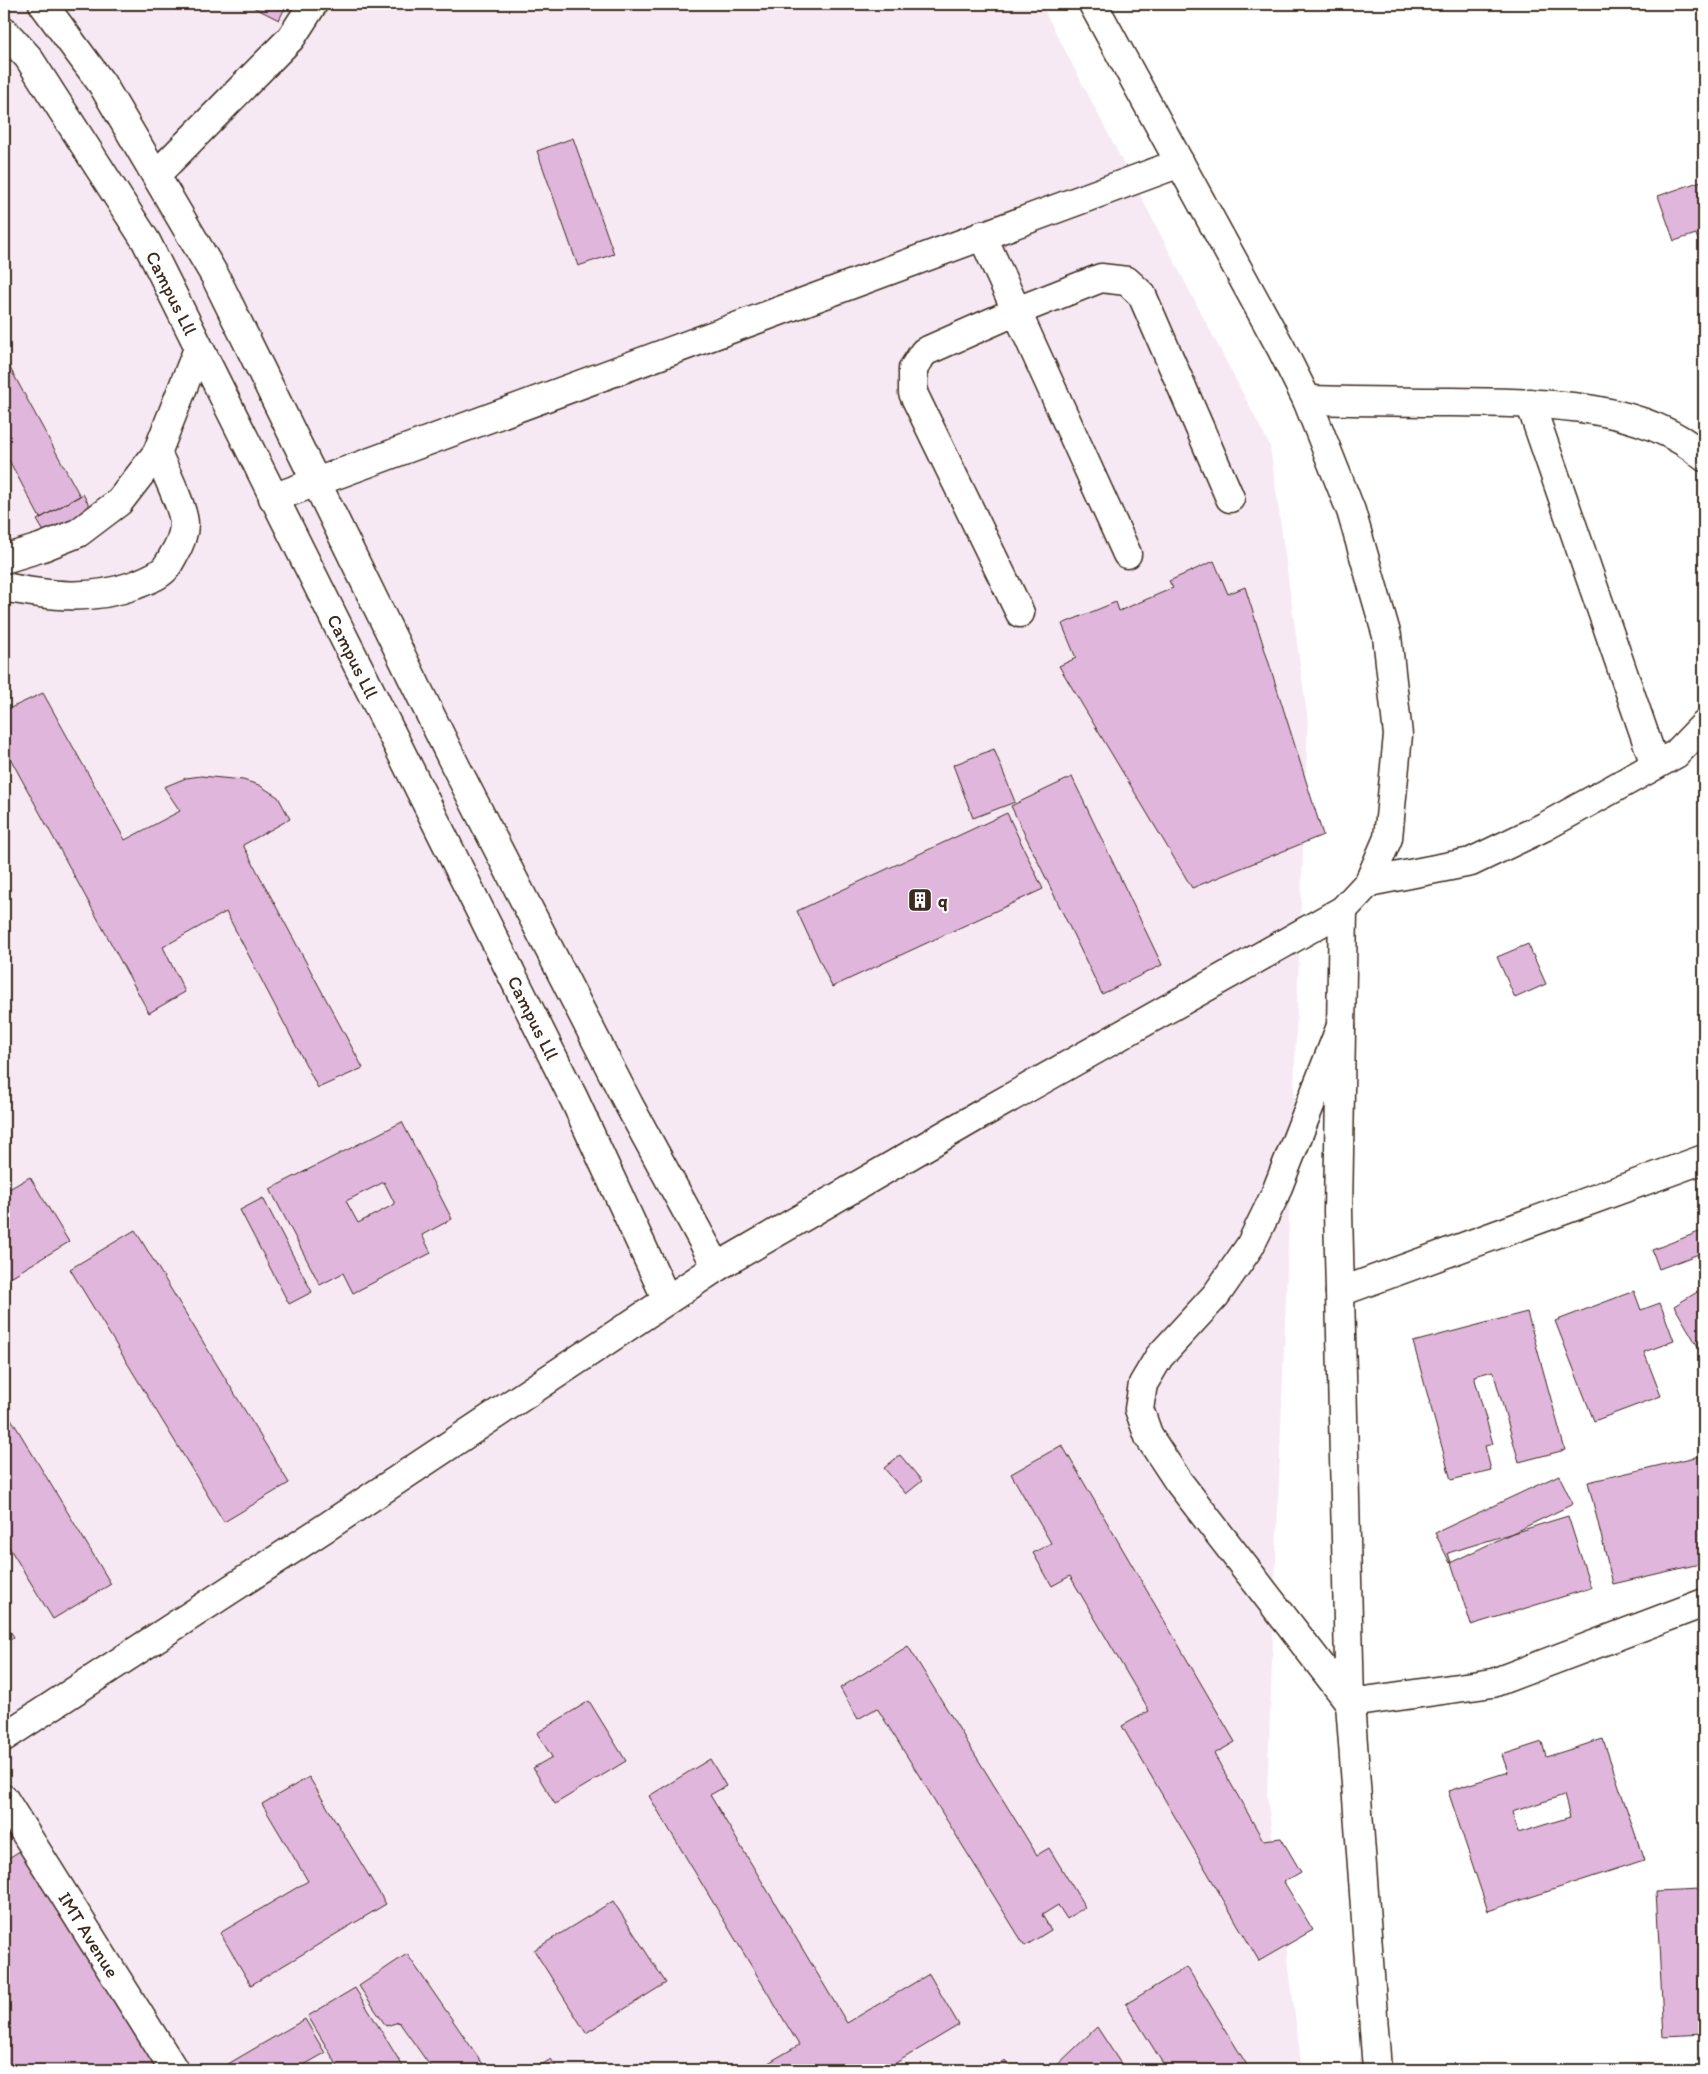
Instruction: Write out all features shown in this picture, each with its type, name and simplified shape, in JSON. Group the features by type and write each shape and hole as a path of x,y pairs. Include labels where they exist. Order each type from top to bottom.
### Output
{"street":[{"path":"43,4 102,84 215,276 455,764 629,1105 717,1267"},
{"path":"156,175 291,38 313,4"},
{"path":"4,1738 325,1528 717,1267 984,1112 1343,910 1369,882 1388,838 1398,735 1387,636 1351,511 1307,400 1281,348 1093,4"},
{"name":"Campus Lll","path":"4,30 28,57 146,240 198,348 575,1101 667,1300"},
{"path":"273,498 1180,162"},
{"path":"982,236 1127,554"},
{"path":"1020,613 913,394 913,369 924,352 1016,311 1101,278 1127,281 1142,295 1230,498"},
{"path":"4,559 40,548 78,533 119,502 157,453 198,348"},
{"path":"1307,400 1530,403 1590,408 1652,426 1680,439 1704,458"},
{"path":"1530,403 1654,765"},
{"path":"4,587 50,596 98,595 125,589 150,579 165,569 180,546 184,533 184,522 170,482 157,453"},
{"path":"1369,882 1471,862 1544,827 1676,754 1704,725"},
{"path":"1343,910 1338,1211 1350,1703 1377,2070"},
{"path":"1341,1026 1274,1197 1250,1246 1216,1295 1159,1357 1143,1384 1139,1409 1149,1437 1178,1481 1350,1703"},
{"path":"1340,1292 1704,1159"},
{"path":"1350,1703 1493,1683 1704,1603"},
{"name":"IMT Avenue","path":"4,1799 174,2070"}],"shaded area":[{"path":"4,4 1041,4 1270,446 1308,722 1267,1795 1302,2070 4,2070"}],"building":[{"path":"247,4 287,4 279,20"},
{"path":"573,138 614,254 578,266 537,151"},
{"path":"1704,180 1704,257 1696,234 1674,241 1658,196"},
{"path":"4,357 80,496 40,518 4,451"},
{"path":"83,494 94,514 49,540 37,520"},
{"path":"1214,561 1228,594 1245,587 1323,835 1192,888 1059,666 1076,658 1062,624 1116,602 1119,611 1173,588 1169,581"},
{"path":"43,693 125,840 180,811 164,787 186,778 201,776 243,780 259,785 278,797 290,819 243,845 363,1068 318,1088 226,912 163,947 185,992 149,1013 4,747 4,711"},
{"path":"994,749 1015,802 973,818 953,765"},
{"path":"1072,777 1162,965 1102,994 1011,806"},
{"name":"q","path":"1007,813 1043,889 832,987 797,911"},
{"path":"1528,944 1546,984 1515,998 1497,957"},
{"path":"402,1122 452,1219 422,1235 431,1253 353,1293 343,1273 320,1285 270,1189","holes":["384,1182 395,1204 358,1223 346,1201"]},
{"path":"30,1177 69,1242 4,1281 4,1192"},
{"path":"263,1198 312,1292 289,1304 240,1210"},
{"path":"135,1230 289,1483 224,1522 70,1269"},
{"path":"1704,1230 1704,1252 1659,1269 1652,1250"},
{"path":"1704,1288 1704,1357 1674,1306"},
{"path":"1634,1291 1641,1310 1660,1303 1674,1341 1644,1352 1661,1396 1594,1421 1555,1321"},
{"path":"1527,1312 1565,1450 1519,1462 1493,1371 1474,1376 1493,1444 1485,1446 1491,1470 1451,1480 1413,1342"},
{"path":"4,1407 111,1584 53,1619 4,1539"},
{"path":"1062,1445 1235,1742 1214,1754 1263,1840 1281,1838 1301,1872 1284,1882 1313,1930 1259,1961 1122,1726 1149,1711 1070,1576 1052,1586 1033,1553 1051,1543 1011,1474"},
{"path":"900,1455 922,1481 906,1494 884,1468"},
{"path":"1704,1455 1704,1563 1613,1584 1588,1482"},
{"path":"1559,1475 1573,1504 1450,1563 1435,1533"},
{"path":"1568,1516 1591,1588 1471,1625 1448,1553"},
{"path":"4,1622 14,1637 4,1644"},
{"path":"908,1646 1037,1855 1049,1848 1085,1907 1067,1919 1058,1905 1042,1915 1051,1930 1025,1946 877,1708 858,1719 840,1688"},
{"path":"589,1701 626,1761 555,1804 533,1768 552,1757 537,1733"},
{"path":"1603,1739 1644,1860 1488,1911 1448,1791 1508,1772 1502,1755 1542,1742 1546,1757","holes":["1564,1795 1570,1817 1518,1833 1512,1812"]},
{"path":"710,1759 726,1786 710,1795 847,2023 929,1974 959,2025 884,2070 756,2070 799,2045 649,1796"},
{"path":"309,1777 386,1904 251,1985 220,1933 308,1881 262,1804"},
{"path":"26,1847 164,2070 4,2070 4,1861"},
{"path":"1700,1889 1704,1960 1704,2035 1664,2037 1656,1891"},
{"path":"613,1901 666,1983 586,2033 534,1950"},
{"path":"407,1954 487,2070 433,2070 399,2022 386,2026 359,1986"},
{"path":"1187,1967 1250,2070 1167,2070 1126,2004"},
{"path":"355,1988 405,2070 340,2070 308,2016"},
{"path":"305,2019 325,2053 295,2070 232,2070 228,2064"},
{"path":"1097,2027 1125,2070 1052,2070"},
{"path":"551,2059 558,2070 533,2070"},
{"path":"1005,2061 1011,2070 992,2070"}],"place":[{"name":"q","path":"920,900"}]}
